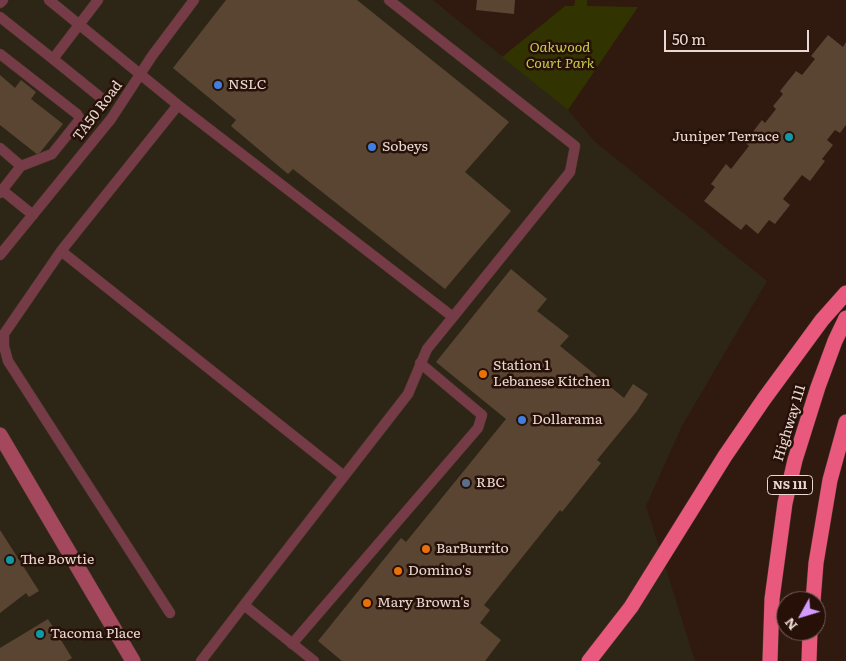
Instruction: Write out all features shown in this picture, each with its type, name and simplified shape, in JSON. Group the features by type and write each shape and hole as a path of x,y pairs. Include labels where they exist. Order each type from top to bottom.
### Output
{"highway":[{"path":"589,661 630,607 725,456 764,399 822,320 846,293"},
{"name":"Highway 111","path":"770,661 772,599 785,503 795,460 815,396 835,341 846,318"},
{"name":"NS 111","path":"814,591 816,563 830,480 846,422"},
{"path":"809,661 810,641"}],"street":[{"path":"0,435 133,661"}],"lane":[{"path":"0,4 3,0"},
{"name":"TA50 Road","path":"0,255 111,119 142,74 78,25 49,0"},
{"path":"53,58 98,0"},
{"path":"194,0 152,56 142,74 178,105 453,317"},
{"path":"201,661 408,394 426,349 570,172 575,146 389,0"},
{"path":"0,17 105,100"},
{"path":"0,54 77,114 80,119 52,154 21,166 1,192 33,215"},
{"path":"170,613 8,361 4,346 4,334 61,251 178,105"},
{"path":"0,148 21,166"},
{"path":"61,251 344,476"},
{"path":"292,644 478,428 482,415 420,363"},
{"path":"244,605 314,661"}],"shaded area":[{"path":"0,0 433,0 568,110 593,140 767,281 682,426 646,506 695,661 0,661"}],"green space":[{"name":"Oakwood Court Park","path":"575,0 587,0 587,6 638,7 568,110 502,57 565,6 574,6"}],"building":[{"name":"Sobeys","path":"226,0 357,0 509,122 465,172 511,211 445,289 293,169 288,174 231,126 236,120 173,68"},
{"path":"477,0 515,0 514,14 476,10"},
{"name":"Juniper Terrace","path":"828,35 843,47 846,42 846,125 840,133 835,130 827,140 833,145 822,159 825,161 810,181 802,175 783,199 790,205 775,224 769,220 758,234 746,224 741,230 704,201 715,187 711,184 726,164 731,169 749,146 745,142 762,120 765,123 776,109 773,106 783,94 780,91 796,71 802,75 815,59 811,56"},
{"path":"0,75 15,88 21,80 36,92 31,99 63,124 38,155 0,125"},
{"path":"511,269 547,299 537,311 569,336 560,346 624,398 633,384 648,394 637,411 597,460 601,463 562,512 560,510 484,605 490,610 480,623 501,640 485,661 342,661 318,641 401,538 406,542 506,419 436,362"},
{"name":"The Bowtie","path":"0,530 39,591 29,597 26,593 0,613"},
{"name":"Tacoma Place","path":"48,619 72,658 67,661 0,661 0,648"}],"place":[{"name":"NSLC","path":"218,85"},
{"name":"Juniper Terrace","path":"789,137"},
{"name":"Sobeys","path":"372,147"},
{"name":"Station 1 Lebanese Kitchen","path":"483,374"},
{"name":"Dollarama","path":"522,420"},
{"name":"RBC","path":"466,483"},
{"name":"BarBurrito","path":"426,549"},
{"name":"The Bowtie","path":"10,560"},
{"name":"Domino's","path":"398,571"},
{"name":"Mary Brown's","path":"367,603"},
{"name":"Tacoma Place","path":"40,634"}]}
